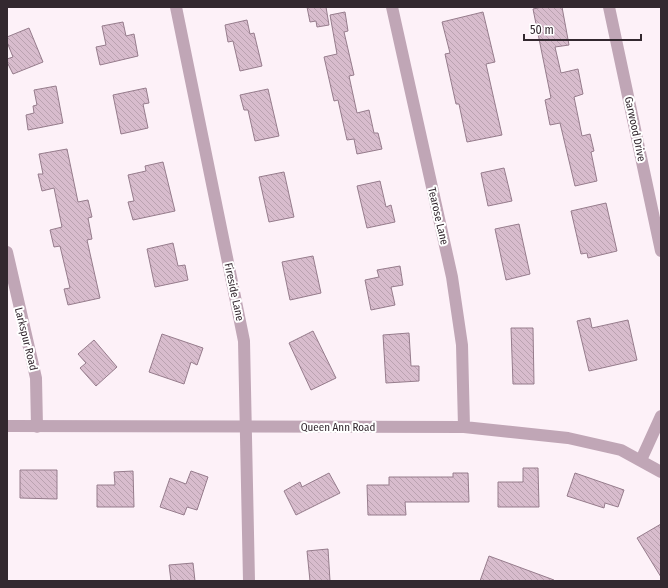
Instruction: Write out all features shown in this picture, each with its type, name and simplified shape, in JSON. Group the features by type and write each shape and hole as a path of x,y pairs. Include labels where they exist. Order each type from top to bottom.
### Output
{"street":[{"name":"Fireside Lane","path":"176,7 244,341 249,581"},
{"name":"Tearose Lane","path":"392,7 452,277 462,345 464,427"},
{"name":"Garwood Drive","path":"609,7 661,251"},
{"name":"Larkspur Road","path":"7,252 36,378 37,427"},
{"path":"641,460 661,416"},
{"name":"Queen Ann Road","path":"7,426 464,427 568,438 621,450 661,472"}],"building":[{"path":"307,7 326,7 329,25 317,27 316,21 310,22"},
{"path":"542,7 562,7 569,45 555,47 561,73 578,69 583,94 574,97 582,136 590,134 594,151 591,152 597,181 575,186 560,123 550,125 545,100 551,98 533,9"},
{"path":"345,12 348,31 344,32 354,75 349,76 357,113 369,110 374,133 378,133 382,149 357,154 354,139 347,140 338,100 334,101 324,57 337,54 330,15"},
{"path":"483,12 495,62 486,64 502,135 467,142 459,104 456,104 445,54 450,53 442,22"},
{"path":"247,20 250,34 254,33 262,66 240,71 233,41 228,42 225,25"},
{"path":"123,22 126,36 134,34 138,56 100,65 96,47 106,45 102,26"},
{"path":"29,28 43,62 13,74 7,62 7,59 13,57 7,42 7,37"},
{"path":"56,86 63,123 28,130 26,115 34,113 33,106 37,105 34,90"},
{"path":"146,88 149,103 143,104 148,128 121,134 113,95"},
{"path":"268,89 279,136 255,141 248,110 244,110 240,95"},
{"path":"67,149 78,202 88,200 92,217 88,218 92,239 87,240 100,298 68,305 64,289 70,288 60,246 54,247 50,230 62,227 54,188 42,191 38,174 43,174 39,154"},
{"path":"163,162 175,211 133,220 128,202 134,201 128,175 146,171 145,166"},
{"path":"504,168 512,201 488,206 481,173"},
{"path":"284,172 294,217 269,222 259,177"},
{"path":"380,181 386,207 391,205 395,222 367,228 357,186"},
{"path":"606,203 617,251 588,258 587,253 581,254 571,211"},
{"path":"519,224 530,274 506,280 495,229"},
{"path":"173,243 178,266 185,265 188,280 155,287 147,249"},
{"path":"313,256 321,293 290,300 282,262"},
{"path":"400,266 403,285 391,287 395,305 371,310 365,280 379,277 377,270"},
{"path":"590,318 592,328 628,320 637,360 589,371 577,321"},
{"path":"511,328 533,328 534,384 513,384"},
{"path":"313,331 336,378 311,390 289,343"},
{"path":"409,333 411,366 419,366 419,381 386,383 383,335"},
{"path":"162,334 203,348 197,365 191,362 184,384 149,372"},
{"path":"94,340 117,367 96,386 80,368 86,363 78,354"},
{"path":"523,468 538,468 539,507 498,507 498,482 523,482"},
{"path":"20,470 57,470 57,499 20,498"},
{"path":"133,471 134,507 97,507 97,485 115,485 114,472"},
{"path":"191,471 208,477 197,510 187,507 184,515 160,507 170,478 186,484"},
{"path":"329,473 340,493 296,515 284,491 300,482 302,487"},
{"path":"453,473 468,473 469,502 405,502 406,515 368,515 367,485 389,485 389,477 453,477"},
{"path":"575,473 624,490 618,507 605,503 604,508 567,496"},
{"path":"661,524 661,577 637,538"},
{"path":"328,549 330,581 310,581 307,551"},
{"path":"489,556 554,580 554,581 480,581"},
{"path":"193,563 195,581 171,581 169,565"}]}
